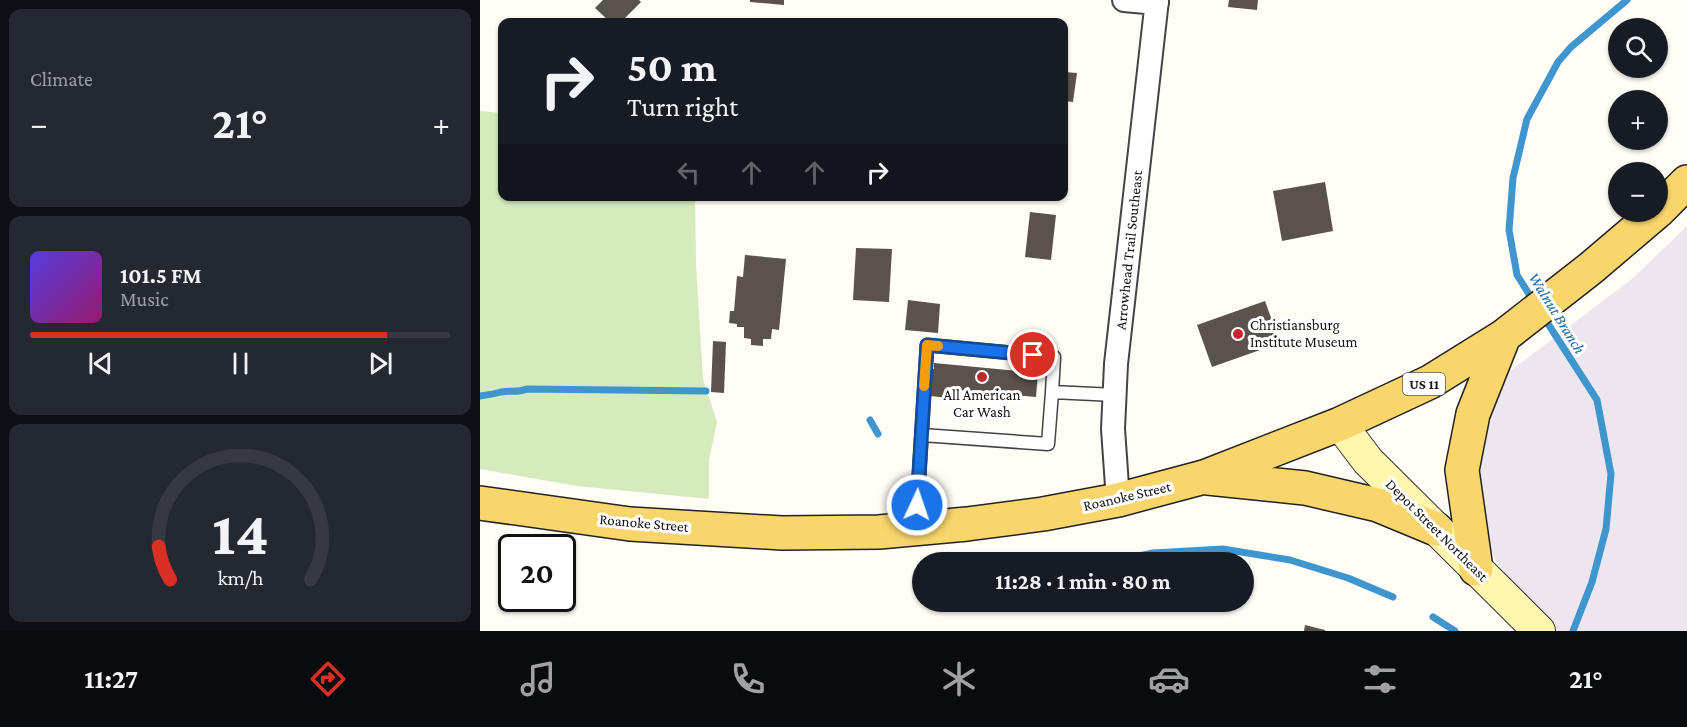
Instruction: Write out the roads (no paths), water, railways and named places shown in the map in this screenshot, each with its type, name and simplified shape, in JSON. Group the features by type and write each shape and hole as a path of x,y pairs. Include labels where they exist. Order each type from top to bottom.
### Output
{"main road":[{"name":"Roanoke Street","path":"480,503 630,524 762,532 879,532 1043,514 1118,500 1204,477 1340,424 1430,382 1504,336 1658,212 1687,182"},
{"path":"1476,569 1462,471 1473,414 1504,336"},
{"name":"Depot Street Northeast","path":"1340,424 1368,461 1539,631"},
{"path":"1204,477 1305,488 1378,505 1436,530"}],"street":[{"path":"1124,0 1157,1"},
{"name":"Arrowhead Trail Southeast","path":"1118,500 1113,429 1116,364 1157,1"}],"lane":[{"path":"916,528 921,435 927,345 1054,357 1048,444 921,435"},
{"path":"1052,392 1115,396"}],"waterway":[{"name":"Walnut Branch","path":"1534,302 1517,275 1509,230 1513,178 1527,119 1558,62 1571,47 1627,0"},
{"name":"Walnut Branch","path":"1543,316 1597,400 1611,474 1606,529 1592,582 1573,631"},
{"path":"480,396 527,389 706,391"},
{"path":"870,420 878,434"},
{"path":"1170,552 1223,549 1241,552"},
{"path":"1254,554 1290,560 1348,578 1393,597"},
{"path":"1433,617 1455,631"}],"place":[{"name":"Christiansburg Institute Museum","path":"1238,334"},
{"name":"All American Car Wash","path":"982,377"}]}
